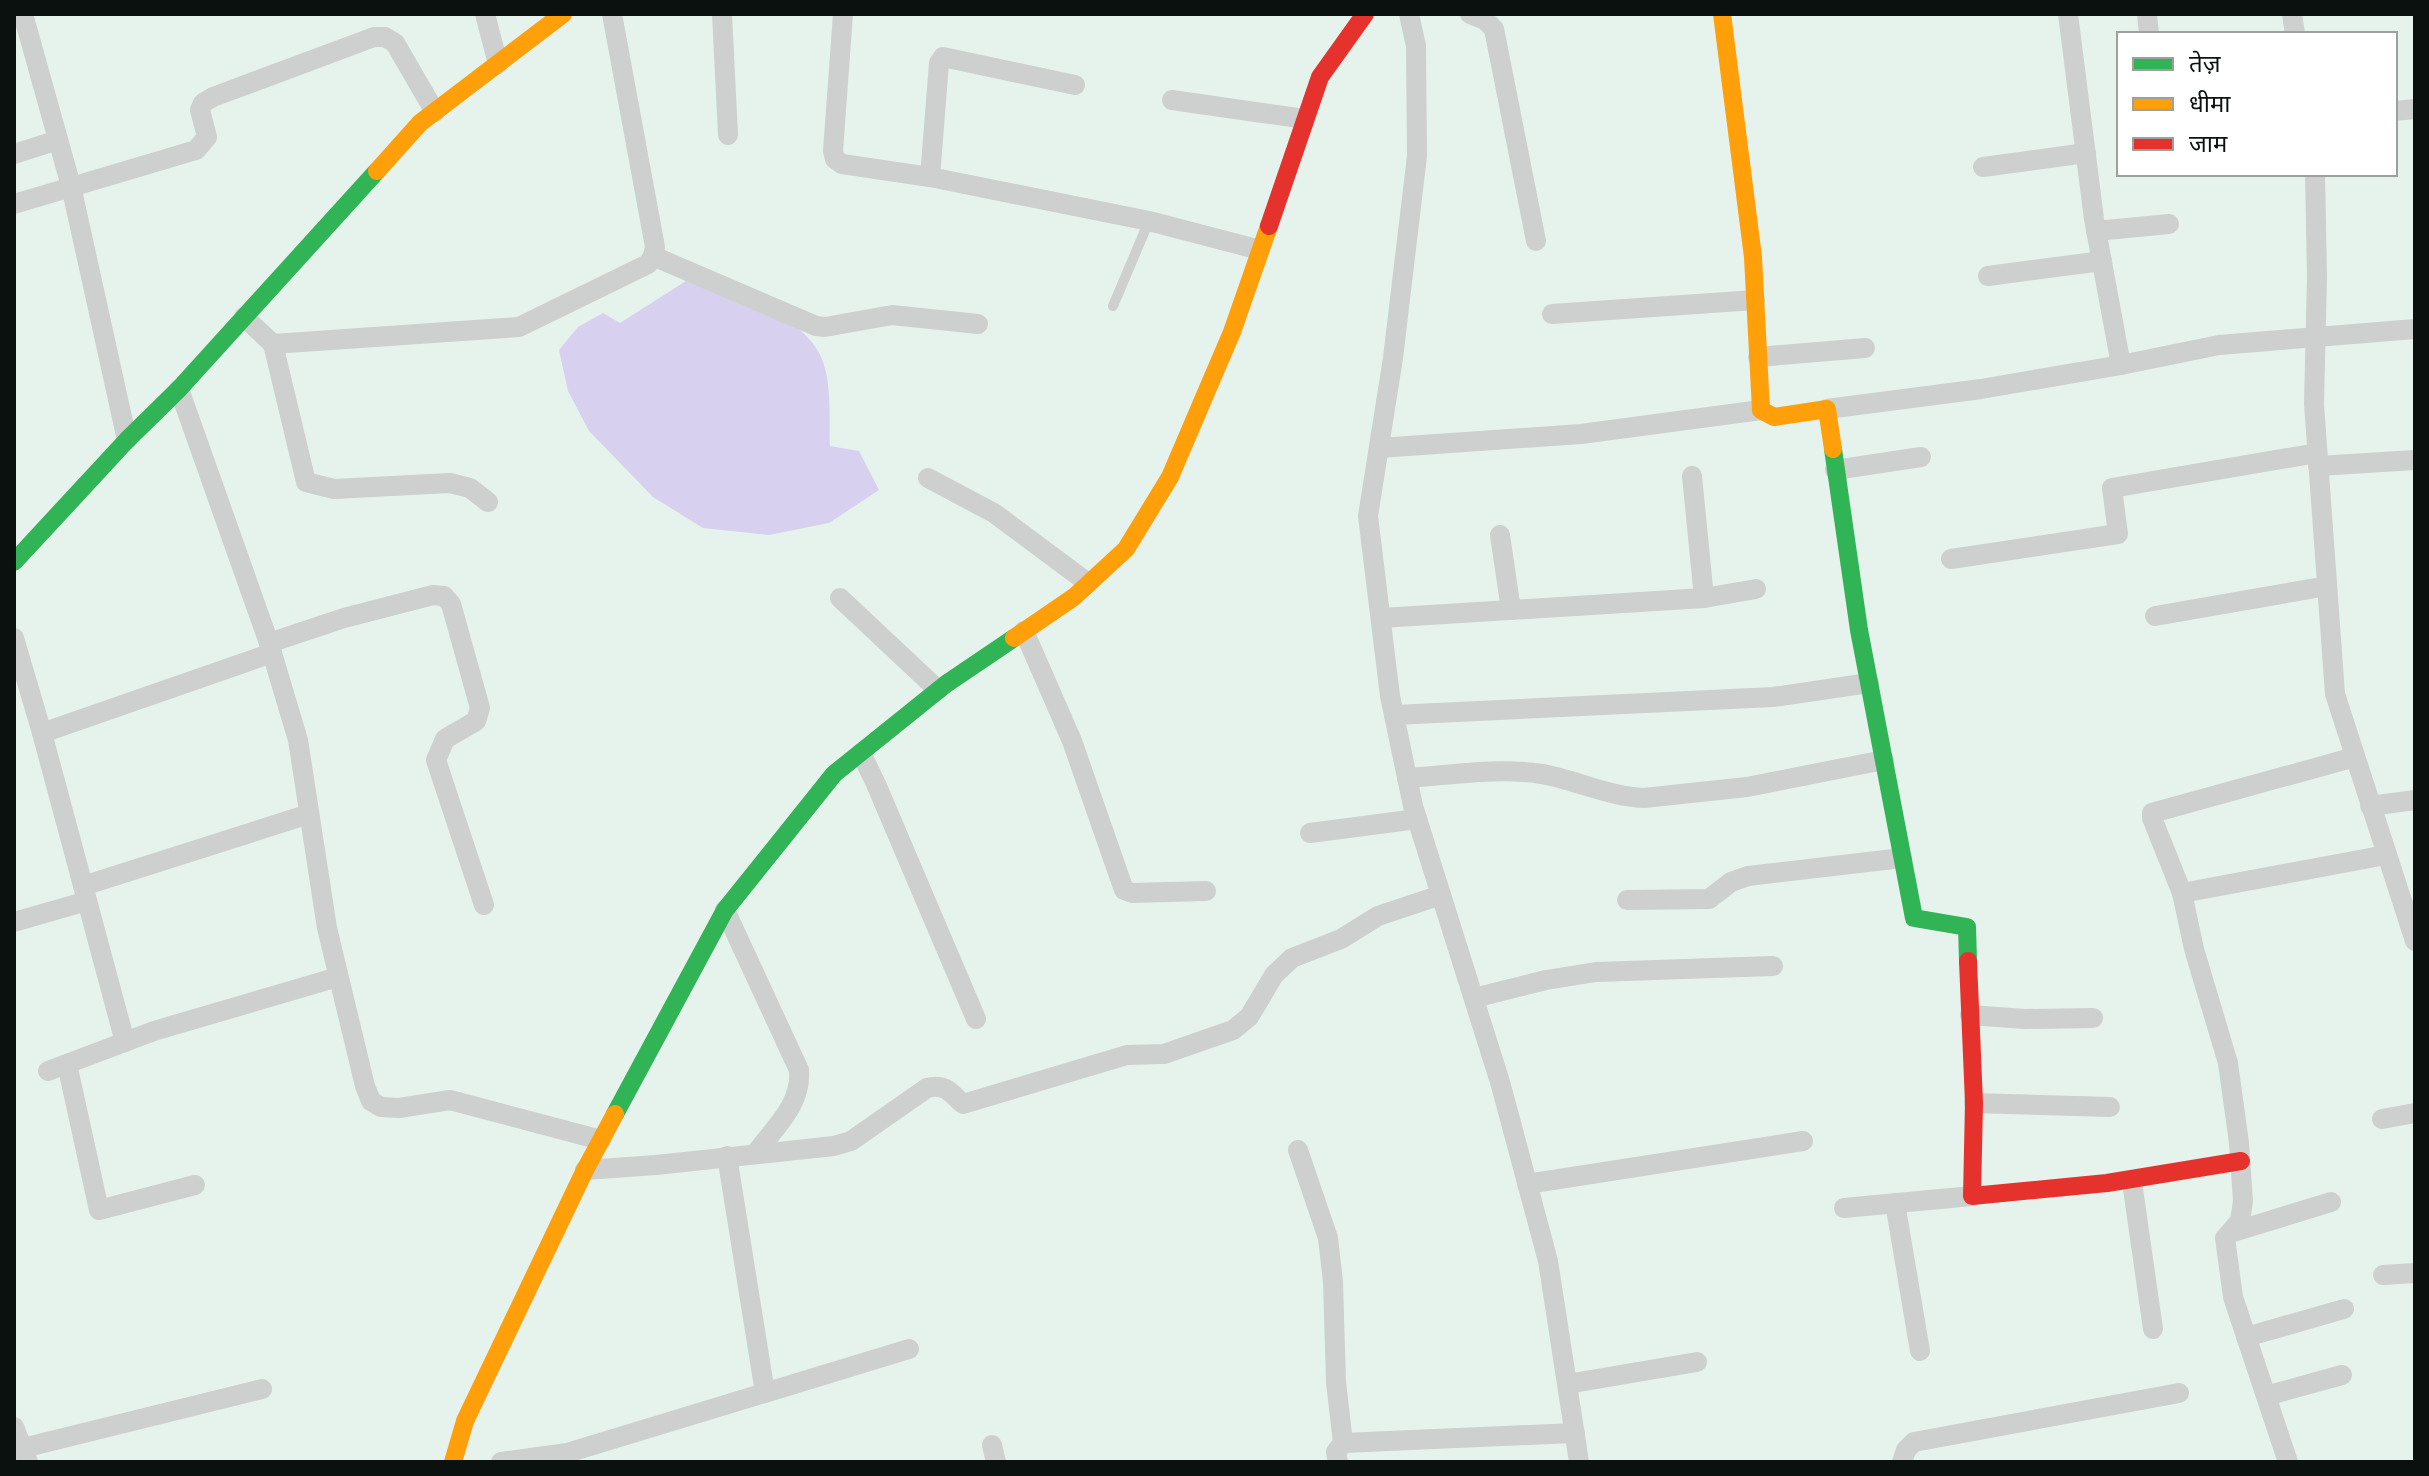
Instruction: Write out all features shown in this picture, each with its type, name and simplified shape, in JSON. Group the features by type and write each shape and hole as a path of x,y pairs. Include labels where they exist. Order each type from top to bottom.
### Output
{"street":[{"path":"23,14 71,186 127,440"},
{"path":"485,14 498,64"},
{"path":"14,562 127,440 179,389 420,123 563,14"},
{"path":"273,344 519,327 648,264 655,247 612,14"},
{"path":"722,14 728,135"},
{"path":"843,14 833,151 835,159 842,164 930,177 1149,221 1260,250"},
{"path":"453,1462 465,1421 585,1170 725,910 834,774 938,690 1074,597 1126,549 1170,477 1232,332 1320,77 1365,14"},
{"path":"1409,14 1416,46 1417,156 1393,358 1368,516 1394,715 1407,778 1417,819 1500,1082 1548,1261 1579,1462"},
{"path":"1470,14 1485,20 1494,29 1536,241"},
{"path":"1722,14 1753,257 1761,410"},
{"path":"2068,14 2096,231 2121,365"},
{"path":"14,204 196,150 207,137 200,110 203,103 374,37 385,37 395,43 435,112"},
{"path":"930,177 939,63 943,57 1075,85"},
{"path":"1172,100 1305,119"},
{"path":"14,154 58,140"},
{"path":"1983,167 2086,153"},
{"path":"2315,176 2314,404 2335,694 2415,941"},
{"path":"2096,231 2169,224"},
{"path":"653,256 816,326 892,315 978,324"},
{"path":"1988,276 2102,261"},
{"path":"1552,314 1755,300"},
{"path":"244,317 273,344 306,482 334,489 450,483 470,488 488,502"},
{"path":"1379,448 1581,434 1761,410 1774,417 1981,389 2219,345 2415,329"},
{"path":"1758,357 1865,348"},
{"path":"179,389 271,648 298,740 327,928 371,1101 381,1107 399,1108 450,1100 601,1140"},
{"path":"1827,409 1869,683 1914,918 1967,927 1974,1103 1972,1196"},
{"path":"1835,470 1921,457"},
{"path":"1951,559 2118,534 2112,488 2318,459 2415,460"},
{"path":"1692,476 1704,598"},
{"path":"928,478 994,513 1088,583"},
{"path":"1500,535 1511,610"},
{"path":"2155,616 2327,586"},
{"path":"1381,618 1704,598 1756,589"},
{"path":"42,733 344,618 433,595 444,596 451,604 480,708 476,721 445,739 436,760 484,905"},
{"path":"840,598 938,690"},
{"path":"1024,631 1072,741 1124,890 1132,893 1206,891"},
{"path":"14,638 125,1042"},
{"path":"1394,715 1773,697 1869,683"},
{"path":"861,753 976,1019"},
{"path":"2288,1462 2233,1297 2225,1238 2240,1221 2243,1201 2228,1063 2194,949 2182,893 2152,813 2355,757"},
{"path":"1407,778 1520,771 1577,782 1631,798 1644,798 1747,787 1884,760"},
{"path":"2370,806 2415,800"},
{"path":"14,922 309,814"},
{"path":"1310,833 1417,819"},
{"path":"2182,893 2386,855"},
{"path":"1627,900 1700,900 1716,895 1739,878 1902,858"},
{"path":"585,1170 834,1146 851,1141 927,1088 937,1085 945,1087 963,1104 1127,1055 1164,1054 1233,1030 1249,1017 1274,975 1292,958 1341,939 1378,916 1441,895"},
{"path":"725,910 799,1070 800,1085 796,1099 756,1153"},
{"path":"1474,998 1546,980 1596,972 1773,966"},
{"path":"195,1185 99,1210 58,1068 154,1031 338,977"},
{"path":"1970,1015 2025,1019 2093,1018"},
{"path":"1974,1103 2110,1107"},
{"path":"2382,1119 2415,1113"},
{"path":"1527,1184 1803,1141"},
{"path":"1298,1150 1328,1238 1341,1453 1575,1433"},
{"path":"727,1156 765,1393"},
{"path":"1844,1208 2037,1193 2132,1182 2241,1161"},
{"path":"2132,1182 2153,1329"},
{"path":"2230,1233 2331,1202"},
{"path":"1895,1203 1920,1351"},
{"path":"2383,1275 2415,1273"},
{"path":"2246,1337 2344,1309"},
{"path":"501,1462 567,1453 909,1349"},
{"path":"1567,1384 1697,1362"},
{"path":"2266,1396 2342,1375"},
{"path":"14,1427 26,1455 262,1389"},
{"path":"1902,1462 1906,1450 1914,1442 2179,1393"}],"lane":[{"path":"1113,306 1149,221"}],"shaded area":[{"path":"686,281 782,318 813,343 822,359 827,380 830,446 859,451 879,490 829,523 769,535 703,528 653,497 589,431 568,391 559,350 578,327 603,313 620,323"}],"traffic: fast":[{"path":"14,562 127,440 179,389 377,171"},
{"path":"1833,449 1859,630 1914,918 1967,927 1968,961"},
{"path":"615,1114 725,910 834,774 946,684 1014,638"}],"traffic: slow":[{"path":"377,171 420,123 563,14"},
{"path":"1722,14 1753,257 1761,410 1774,417 1827,409 1833,449"},
{"path":"1014,638 1074,597 1126,549 1170,477 1232,332 1269,226"},
{"path":"453,1462 465,1421 615,1114"}],"traffic: jam":[{"path":"1269,226 1320,77 1365,14"},
{"path":"1968,961 1974,1103 1972,1196 2107,1183 2241,1161"}]}
